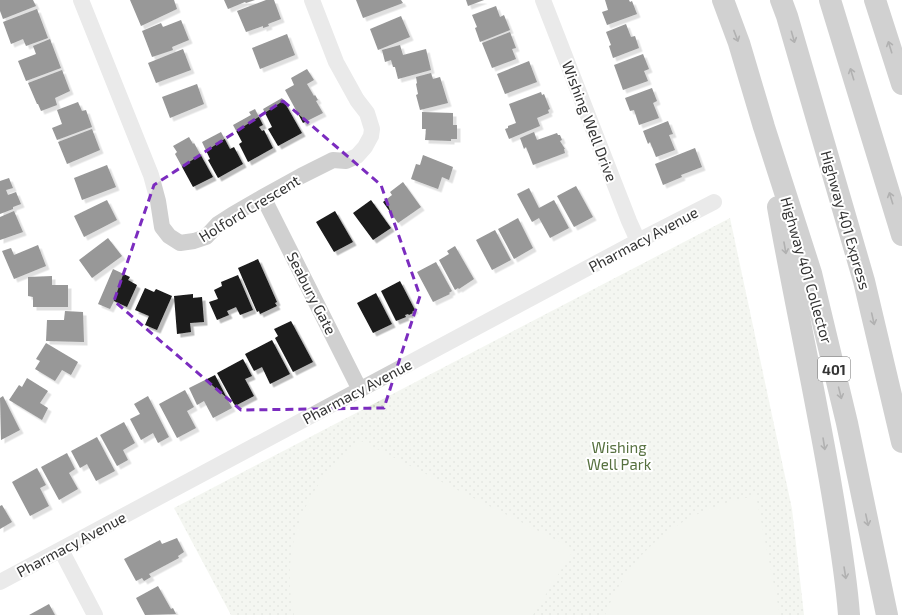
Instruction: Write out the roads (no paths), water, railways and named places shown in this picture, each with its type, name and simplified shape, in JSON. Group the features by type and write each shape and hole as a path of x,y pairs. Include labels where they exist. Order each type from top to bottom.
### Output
{"highway":[{"name":"Highway 401 Collector","path":"722,0 739,43 764,127 811,273 847,423 887,615"},
{"name":"Highway 401 Express","path":"780,0 787,16 864,281 902,442"},
{"path":"830,0 902,235"},
{"path":"876,0 902,84"},
{"path":"887,0 902,32"},
{"path":"764,127 793,291 822,432 846,580 848,615"}],"street":[{"name":"Holford Crescent","path":"81,0 151,175 158,201 162,227 169,236 180,244 206,237 218,224 232,215 301,176 333,160 346,160 357,156 365,147 371,136 372,129 367,113 357,100 336,62 312,0"},
{"name":"Wishing Well Drive","path":"543,0 626,214 638,241"},
{"name":"Seabury Gate","path":"263,197 360,390"},
{"name":"Pharmacy Avenue","path":"0,582 638,241 714,202"},
{"path":"61,550 95,615"}],"park label":[{"name":"Wishing Well Park","path":"619,456"}]}
